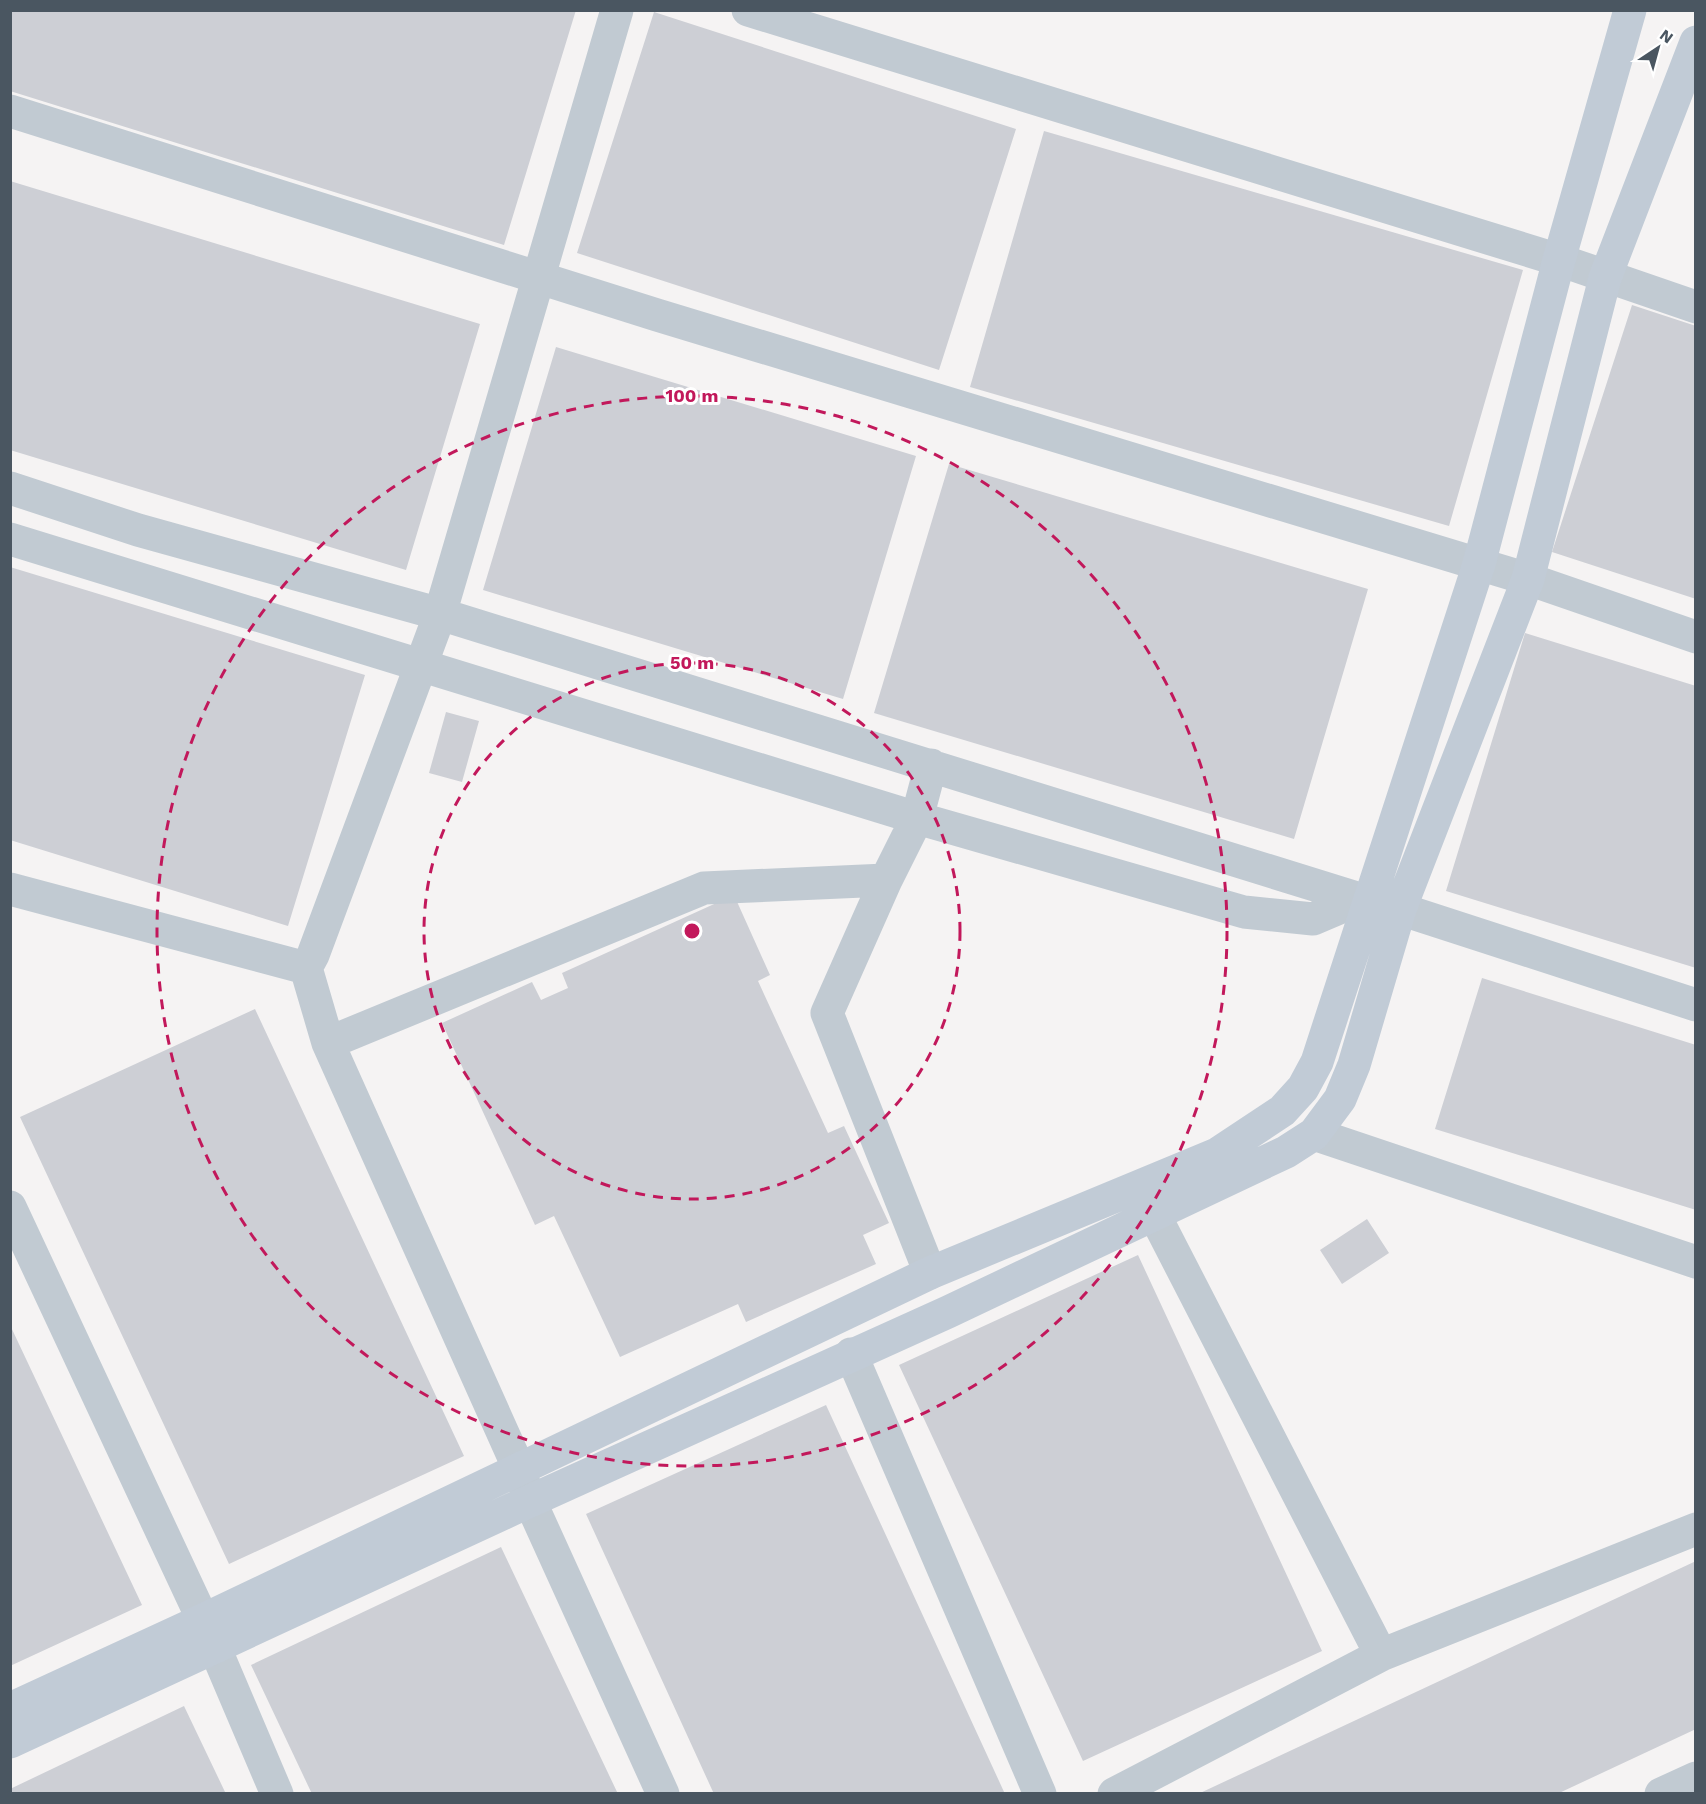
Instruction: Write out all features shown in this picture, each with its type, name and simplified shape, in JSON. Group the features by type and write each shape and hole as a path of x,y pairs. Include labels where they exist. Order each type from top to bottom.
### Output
{"street":[{"path":"617,10 440,614 314,955 306,969 328,1044 519,1469 530,1501 663,1794"},
{"path":"748,10 1559,260 1605,278 1695,307"},
{"path":"10,1742 519,1469 930,1273 1217,1154 1282,1111 1303,1088 1317,1062 1376,903 1479,564 1559,260 1630,10"},
{"path":"10,1708 210,1634 530,1501 1154,1214 1286,1152 1314,1134 1340,1099 1354,1065 1376,903 1528,579 1605,278 1695,42"},
{"path":"10,111 538,277 1528,579 1695,637"},
{"path":"10,488 138,530 440,614 1376,903 1695,1005"},
{"path":"10,539 917,818 1244,912 1313,919 1376,903"},
{"path":"930,1273 827,1013 886,880 917,818 931,765"},
{"path":"328,1044 704,888 886,880"},
{"path":"10,889 306,969"},
{"path":"1314,1134 1695,1262"},
{"path":"10,1207 210,1634 277,1794"},
{"path":"1154,1214 1381,1655"},
{"path":"852,1354 1040,1794"},
{"path":"1114,1794 1381,1655 1695,1529"},
{"path":"1661,1794 1695,1778"}],"building":[{"path":"10,10 576,10 504,245 10,91"},
{"path":"654,12 1016,129 939,370 577,253"},
{"path":"1044,131 1523,270 1449,526 970,387"},
{"path":"10,181 480,324 406,570 10,450"},
{"path":"1632,305 1696,326 1696,599 1552,552"},
{"path":"556,347 916,456 843,699 483,590"},
{"path":"949,464 1368,589 1294,839 874,713"},
{"path":"10,567 365,675 288,926 10,840"},
{"path":"1525,633 1696,686 1696,968 1446,891"},
{"path":"446,712 479,721 462,782 429,773"},
{"path":"734,895 770,975 758,981 828,1133 844,1126 889,1223 863,1235 876,1264 746,1322 738,1304 620,1357 554,1216 535,1225 442,1023 532,982 541,1000 568,988 562,973"},
{"path":"1482,978 1696,1045 1696,1210 1435,1129"},
{"path":"255,1009 464,1456 229,1564 20,1117"},
{"path":"1367,1219 1389,1253 1342,1284 1320,1250"},
{"path":"1138,1255 1322,1651 1083,1761 899,1365"},
{"path":"10,1325 142,1605 10,1666"},
{"path":"826,1405 1005,1794 714,1794 586,1514"},
{"path":"501,1547 618,1794 312,1794 251,1665"},
{"path":"1696,1561 1696,1729 1557,1794 1198,1794"},
{"path":"184,1706 226,1794 10,1794 10,1789"}]}
